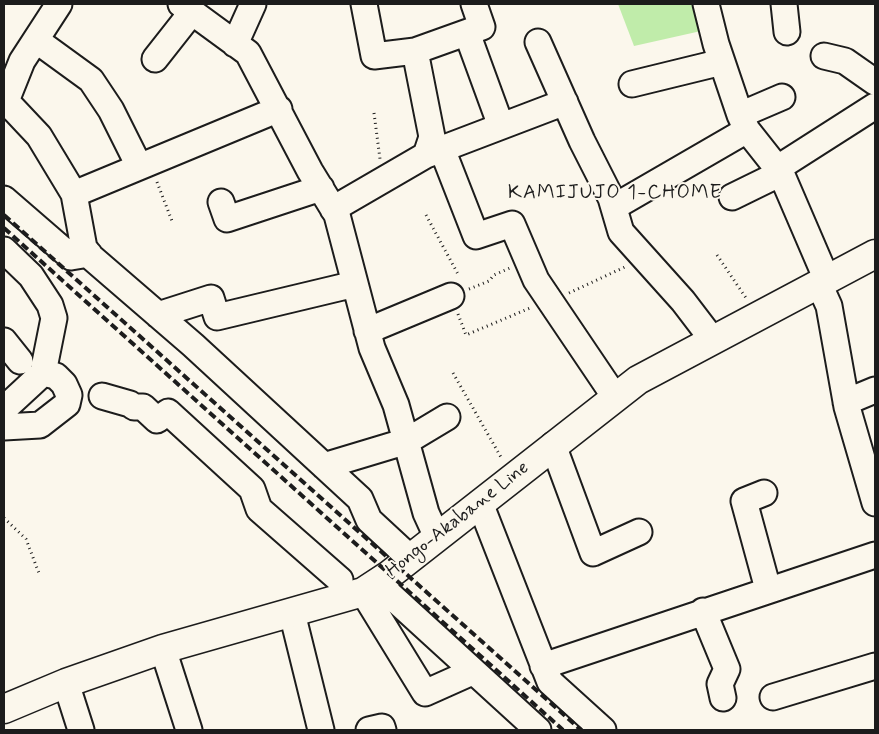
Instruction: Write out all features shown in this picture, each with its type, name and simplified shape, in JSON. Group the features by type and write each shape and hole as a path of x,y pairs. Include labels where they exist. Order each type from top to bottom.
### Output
{"main road":[{"name":"Hongo-Akabane Line","path":"4,709 66,683 163,649 292,613 360,585 410,558 615,396 663,365 875,254"}],"street":[{"path":"235,44 252,4"},
{"path":"364,4 374,56 415,51 482,27 474,4"},
{"path":"706,4 722,62 744,122 780,170 823,282 846,402 875,504"},
{"path":"784,4 787,32"},
{"path":"57,5 22,61 5,104 39,136 74,194 84,248 360,499 369,520 410,558"},
{"path":"155,59 186,8 248,53 337,215 372,348 396,405 426,513 437,538"},
{"path":"467,33 501,126"},
{"path":"36,40 90,80 111,110 148,172"},
{"path":"538,42 614,206 621,232 684,301 712,339"},
{"path":"415,51 434,152 476,236 512,224 536,280 615,396"},
{"path":"824,56 845,61 875,82"},
{"path":"632,84 722,62"},
{"path":"614,206 782,97"},
{"path":"221,202 227,219 327,198 383,180 434,152 565,102"},
{"path":"732,197 780,170 875,106"},
{"path":"74,194 148,172 278,109"},
{"path":"4,199 71,257 89,254"},
{"path":"4,250 31,276 50,305 54,318 44,373 4,409"},
{"path":"158,315 211,298 217,317 355,284"},
{"path":"367,331 459,293"},
{"path":"4,341 20,361"},
{"path":"4,427 40,425 67,404 69,395 64,384 56,376 44,373"},
{"path":"846,402 875,390"},
{"path":"102,396 130,404 134,407 143,407 157,420 168,412 252,489 259,509 472,672 538,730"},
{"path":"324,466 407,442 447,417"},
{"path":"553,445 593,553 639,532"},
{"path":"764,493 744,501 768,589"},
{"path":"480,503 550,682 604,730"},
{"path":"543,666 768,589 875,555"},
{"path":"360,585 425,693 472,672"},
{"path":"703,611 727,669 720,684 723,698"},
{"path":"292,613 321,730"},
{"path":"163,649 189,730"},
{"path":"773,697 875,666"},
{"path":"66,683 81,730"},
{"path":"368,730 382,726 383,730"}],"path":[{"path":"374,113 383,180"},
{"path":"148,172 172,221"},
{"path":"426,215 459,293 466,335 582,289 643,258"},
{"path":"717,255 747,299"},
{"path":"459,293 489,281 494,275 529,260"},
{"path":"453,373 513,477"},
{"path":"4,518 26,539 40,576"}],"green space":[{"path":"618,4 694,4 701,31 634,46"}],"railway":[{"path":"4,215 581,730"},
{"path":"4,228 563,730"}],"district":[{"name":"KAMIJUJO 1-CHOME","path":"615,194"}]}
